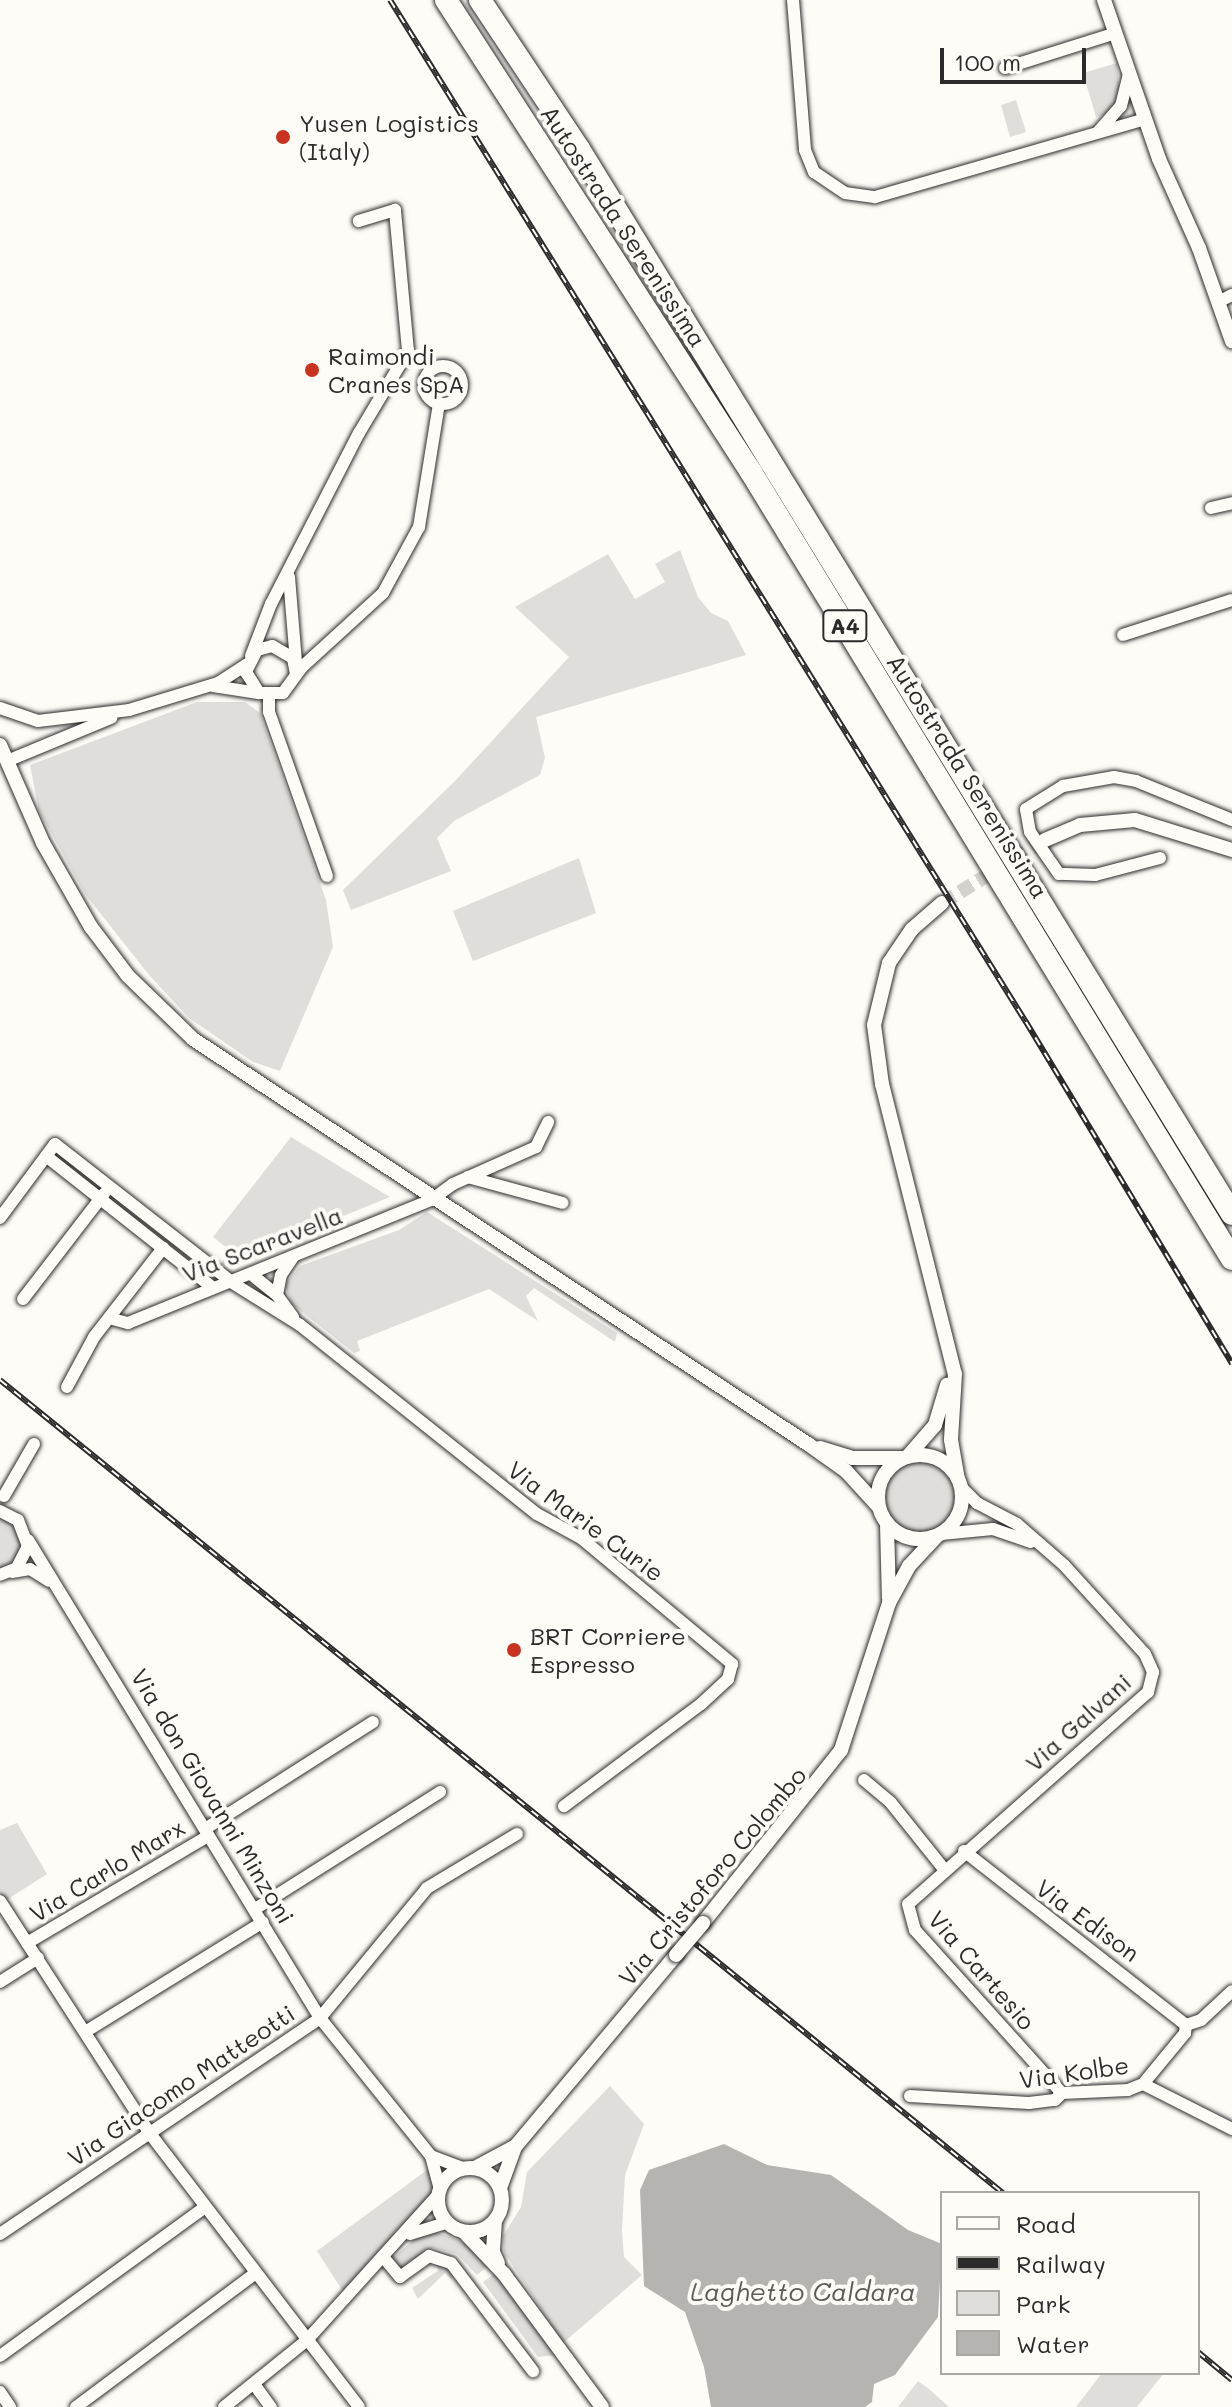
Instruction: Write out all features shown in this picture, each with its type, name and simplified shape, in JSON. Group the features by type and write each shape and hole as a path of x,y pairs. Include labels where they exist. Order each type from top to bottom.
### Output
{"highway":[{"name":"Autostrada Serenissima","path":"446,0 751,472 1232,1259"},
{"name":"Autostrada Serenissima","path":"480,0 579,149 1232,1214"}],"street":[{"path":"793,0 805,150 814,172 836,190 875,197 1145,119"},
{"path":"1104,0 1145,119 1226,298 1232,341"},
{"path":"1005,68 1116,33"},
{"path":"1097,133 1121,106 1129,73"},
{"path":"327,876 264,694 248,680 249,660 293,563 408,351 395,210 359,221"},
{"path":"202,688 249,660 264,647 294,661 317,651 368,609 408,552 430,482 439,403"},
{"path":"1211,508 1232,503"},
{"path":"7,761 129,710 202,688 226,686 264,694 289,689 294,661 288,593 293,563"},
{"path":"1123,635 1232,600"},
{"path":"294,638 301,649 317,651"},
{"path":"294,661 317,651"},
{"path":"0,708 38,721 129,710"},
{"path":"0,745 72,896 109,953 150,999 233,1069 808,1444 846,1471 878,1506 887,1524 910,1538 939,1535 959,1514 960,1483 951,1440 952,1361 882,1084 874,1025 889,963 912,929 942,903"},
{"path":"1160,858 1095,875 1059,874 1030,832 1026,809 1063,786 1114,777 1136,781 1232,820"},
{"path":"1045,840 1080,825 1135,820 1232,850"},
{"name":"Via Scaravella","path":"109,1318 128,1323 431,1200 468,1177 536,1147 548,1122"},
{"name":"Via Marie Curie","path":"46,1156 55,1144 230,1281 300,1325 518,1500 581,1538 732,1664 728,1679 701,1704 564,1806"},
{"path":"0,1218 46,1156 212,1287"},
{"path":"468,1177 563,1203"},
{"path":"23,1299 110,1187"},
{"path":"67,1387 109,1318 176,1239"},
{"path":"277,1295 281,1275 293,1257"},
{"path":"251,1274 277,1295 300,1325"},
{"path":"878,1506 882,1477 906,1457 935,1425 952,1361"},
{"path":"2,1498 34,1444"},
{"path":"808,1444 853,1458 937,1458 960,1483"},
{"name":"Via Galvani","path":"908,1909 914,1893 1151,1686 1153,1672 1145,1654 1047,1551 960,1483"},
{"name":"Via don Giovanni Minzoni","path":"2,1498 5,1513 28,1540 65,1598 320,2018 431,2156"},
{"name":"Via Cristoforo Colombo","path":"887,1524 889,1603"},
{"name":"Via Galvani","path":"939,1535 1002,1530 1047,1551"},
{"name":"Via Cristoforo Colombo","path":"500,2188 515,2147 703,1923 841,1750 889,1603 909,1566 939,1535"},
{"path":"4,1574 23,1561 28,1540"},
{"name":"Via don Giovanni Minzoni","path":"4,1574 38,1572 65,1598"},
{"name":"Via Carlo Marx","path":"27,1943 207,1832 373,1722"},
{"path":"864,1780 891,1803 943,1868"},
{"path":"255,1909 440,1792"},
{"name":"Via Giacomo Matteotti","path":"0,2234 148,2131 320,2018 427,1888 517,1834"},
{"name":"Via Edison","path":"964,1851 1186,2025"},
{"path":"0,1901 4,1915 38,1958 148,2131 253,2275 359,2407"},
{"name":"Via Cartesio","path":"908,1909 915,1930 1062,2093"},
{"path":"85,2032 263,1922"},
{"path":"0,1982 38,1958"},
{"path":"1143,2084 1185,2033 1186,2025 1201,2020 1232,1991"},
{"name":"Via Kolbe","path":"910,2096 1029,2103 1055,2100 1062,2093 1128,2090 1143,2084 1232,2129"},
{"name":"Via Cristoforo Colombo","path":"469,2168 515,2147"},
{"path":"431,2156 490,2175 500,2188 493,2252 504,2274"},
{"path":"431,2156 447,2223"},
{"path":"224,2407 307,2340 407,2235 439,2192 469,2168"},
{"path":"0,2356 205,2207"},
{"path":"464,2232 481,2231 495,2221"},
{"path":"407,2235 447,2223 464,2232 504,2274 602,2407"},
{"path":"384,2258 400,2277 429,2256 451,2263 533,2371"},
{"path":"76,2407 253,2275"},
{"path":"254,2384 271,2407"},
{"path":"0,2392 10,2407"}],"green space":[{"path":"1117,63 1120,97 1112,112 1096,117 1083,73"},
{"path":"1016,100 1026,132 1010,137 1001,105"},
{"path":"680,550 698,597 711,613 728,621 746,655 536,717 545,758 540,775 454,821 437,838 451,871 351,910 343,890 455,781 569,657 515,607 608,554 635,599 665,582 655,564"},
{"path":"197,702 245,702 260,713 326,900 333,947 280,1071 253,1062 189,1018 149,975 85,894 39,811 30,765"},
{"path":"579,858 596,913 473,961 453,911"},
{"path":"291,1137 390,1197 218,1267 231,1251 213,1237"},
{"path":"427,1212 617,1333 615,1342 534,1288 526,1296 538,1321 489,1289 357,1341 360,1351 354,1353 292,1304 285,1285 300,1266 399,1230"},
{"path":"920,1462 946,1472 956,1498 946,1524 920,1534 894,1524 884,1498 894,1472"},
{"path":"0,1518 14,1524 22,1545 13,1563 0,1568"},
{"path":"17,1823 47,1874 5,1901 0,1892 0,1830"},
{"path":"610,2086 644,2124 625,2175 622,2231 624,2257 642,2275 563,2343 504,2252 503,2236 521,2207 527,2172"},
{"path":"431,2170 435,2192 346,2296 317,2251"},
{"path":"436,2232 472,2245 489,2265 477,2275 457,2254 433,2248 400,2268 392,2259 417,2237"},
{"path":"434,2262 458,2274 451,2279 445,2273 418,2299 412,2288 439,2270"},
{"path":"495,2273 556,2355 538,2357 483,2282"},
{"path":"1100,2375 1162,2375 1137,2407 1076,2407"},
{"path":"918,2381 929,2389 949,2407 898,2407"}],"water":[{"name":"Laghetto Caldara","path":"724,2144 767,2165 831,2175 908,2230 940,2243 938,2317 895,2375 874,2384 872,2402 865,2407 711,2407 704,2367 685,2312 644,2286 640,2190 649,2170"}],"tunnel":[{"path":"942,903 1045,840"}],"railway":[{"path":"390,0 1026,1022 1232,1364"},
{"path":"0,1380 1001,2191"},
{"path":"1200,2354 1232,2380"}],"place":[{"name":"Yusen Logistics (Italy)","path":"283,137"},
{"name":"Raimondi Cranes SpA","path":"312,370"},
{"name":"BRT Corriere Espresso","path":"514,1650"}]}
